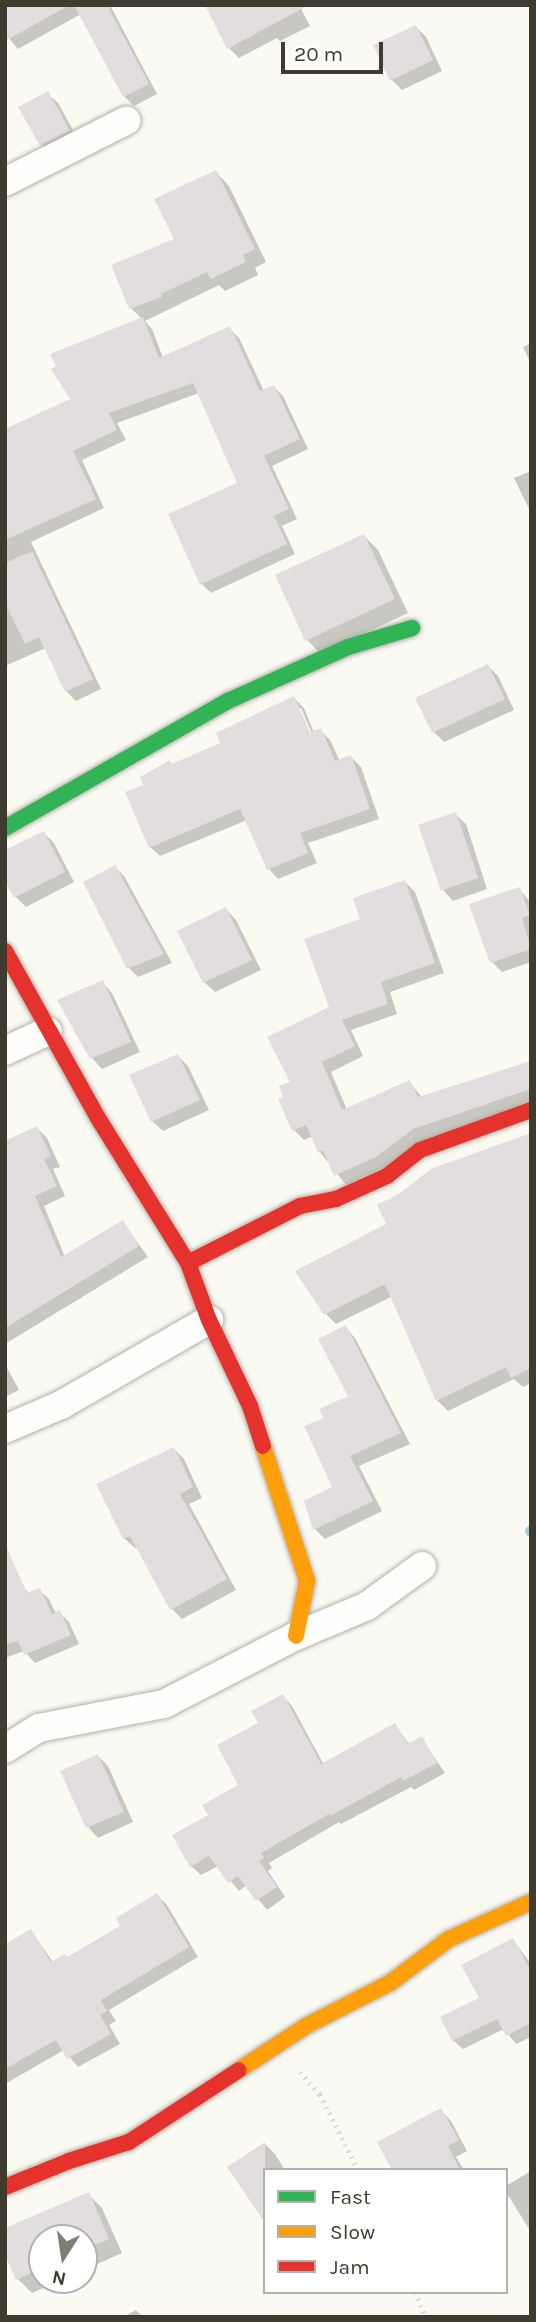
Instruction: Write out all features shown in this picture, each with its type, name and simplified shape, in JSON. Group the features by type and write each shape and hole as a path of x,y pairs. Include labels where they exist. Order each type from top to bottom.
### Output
{"street":[{"path":"5,182 127,121"},
{"path":"5,828 228,701 348,647 412,628"},
{"path":"5,951 122,1159 188,1264 209,1320 250,1406 307,1581 296,1636"},
{"path":"5,1051 48,1031"},
{"path":"188,1264 300,1206 336,1199 387,1176 420,1150 531,1110"},
{"path":"5,1429 61,1405 209,1320"},
{"path":"5,1749 39,1728 164,1703 296,1636 367,1606 422,1566"},
{"path":"5,2187 69,2161 129,2142 306,2026 390,1983 449,1939 531,1902"}],"path":[{"path":"277,2046 320,2094 357,2168"},
{"path":"416,2294 426,2317"}],"building":[{"path":"5,5 70,5 5,41"},
{"path":"74,5 107,5 149,84 123,97"},
{"path":"205,5 309,5 227,49"},
{"path":"416,25 433,60 390,81 373,45"},
{"path":"48,91 70,131 40,146 18,107"},
{"path":"216,170 255,249 243,255 246,262 211,279 207,272 161,294 162,297 129,309 111,265 174,239 154,199"},
{"path":"143,317 159,358 230,326 260,391 274,385 300,439 264,456 289,509 274,516 287,544 200,585 168,514 237,483 193,383 109,413 117,430 73,451 96,499 5,540 5,429 70,399 51,369 56,366 50,354"},
{"path":"364,534 395,599 305,641 275,575"},
{"path":"32,551 93,679 65,692 39,637 25,644 5,603 5,563"},
{"path":"488,664 505,699 432,733 415,698"},
{"path":"294,696 310,732 321,728 335,761 351,755 370,809 300,833 308,853 267,870 240,809 149,848 125,792 143,785 140,777 170,760 172,764 220,743 216,733"},
{"path":"456,812 478,878 441,891 418,825"},
{"path":"44,831 65,872 14,898 5,881 5,850"},
{"path":"115,865 164,954 127,969 83,882"},
{"path":"405,880 435,963 381,982 388,1004 342,1020 355,1046 322,1062 342,1110 410,1080 418,1097 531,1061 531,1089 413,1129 376,1157 334,1176 323,1150 318,1153 306,1125 292,1131 278,1099 283,1097 279,1086 290,1082 267,1037 329,1007 304,939 360,919 353,898"},
{"path":"520,887 530,915 522,918 531,949 490,963 469,904"},
{"path":"226,907 252,960 203,983 177,931"},
{"path":"103,980 131,1042 90,1059 57,1000"},
{"path":"178,1054 200,1100 151,1122 129,1075"},
{"path":"37,1126 51,1156 44,1159 57,1186 35,1196 61,1257 123,1220 139,1246 5,1328 5,1141"},
{"path":"531,1133 531,1368 511,1378 506,1367 436,1401 385,1284 324,1315 295,1271 386,1224 377,1205 400,1193 431,1169"},
{"path":"346,1325 401,1433 350,1456 373,1501 313,1530 304,1501 332,1487 304,1426 324,1418 319,1409 348,1396 318,1339"},
{"path":"174,1447 193,1487 180,1494 227,1579 170,1610 130,1536 123,1539 96,1484"},
{"path":"5,1544 27,1593 40,1588 52,1614 60,1610 71,1635 24,1655 18,1641 5,1645"},
{"path":"283,1694 321,1764 395,1723 408,1744 422,1736 437,1763 403,1781 401,1777 261,1853 264,1858 259,1861 277,1887 256,1901 238,1876 228,1883 209,1856 190,1867 172,1835 208,1815 202,1805 238,1785 217,1745 258,1723 251,1711"},
{"path":"98,1754 124,1812 86,1828 60,1771"},
{"path":"157,1893 189,1947 101,2000 107,2011 100,2015 111,2034 67,2059 56,2040 5,2069 5,1944 31,1929 51,1962 65,1954 67,1957 120,1926 116,1918"},
{"path":"513,1938 531,1971 531,2023 506,2036 497,2019 452,2041 440,2017 479,1998 461,1965"},
{"path":"441,2108 459,2140 448,2146 459,2168 391,2168 377,2142"},
{"path":"265,2142 263,2220 227,2167"},
{"path":"89,2192 109,2239 98,2244 98,2224 28,2224 28,2274 16,2280 5,2255 5,2228"}],"traffic: fast":[{"path":"5,828 228,701 348,647 412,628"}],"traffic: slow":[{"path":"263,1446 307,1581 296,1636"},
{"path":"239,2070 306,2026 390,1983 449,1939 531,1902"}],"traffic: jam":[{"path":"5,951 98,1118 188,1263 209,1320 250,1406 263,1446"},
{"path":"188,1263 300,1206 336,1199 387,1176 420,1150 531,1110"},
{"path":"5,2187 69,2161 129,2142 239,2070"}]}
